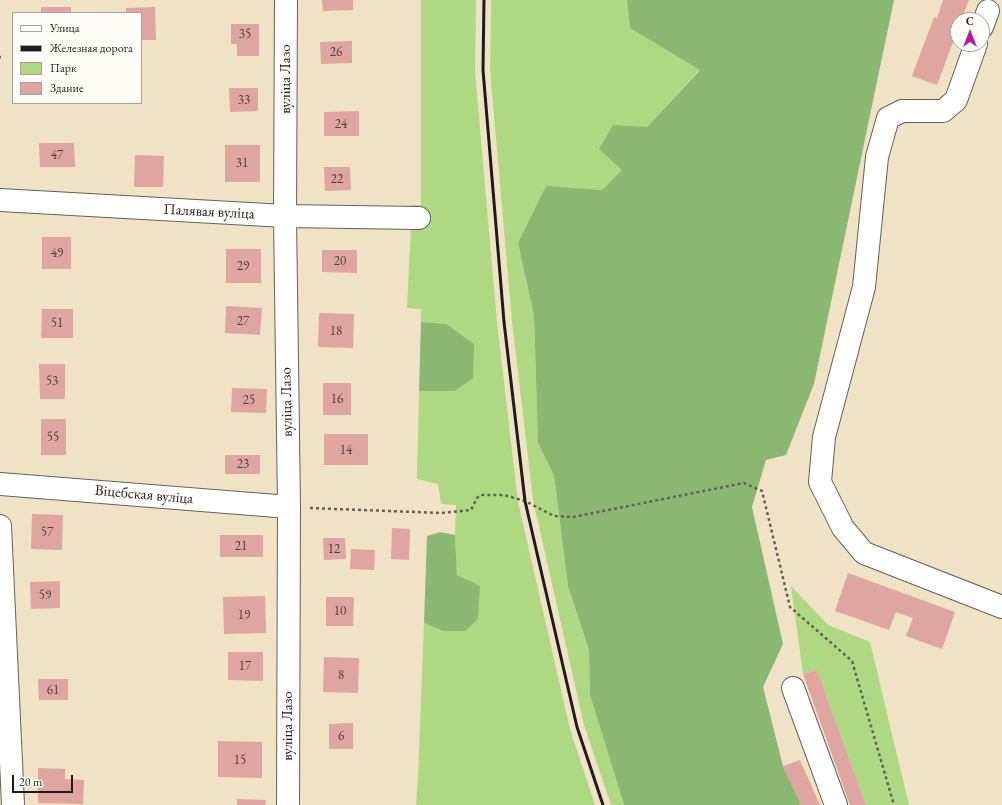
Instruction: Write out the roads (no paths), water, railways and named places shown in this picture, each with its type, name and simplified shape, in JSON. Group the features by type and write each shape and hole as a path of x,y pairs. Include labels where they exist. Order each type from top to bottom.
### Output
{"street":[{"name":"вуліца Лазо","path":"286,0 285,216 289,507 288,805"},
{"path":"973,52 956,100 943,111 902,111 888,118 877,157 864,286 824,437 820,482 843,528 864,553 1002,607"},
{"name":"Палявая вуліца","path":"0,200 285,216 419,218"},
{"name":"Віцебская вуліца","path":"0,484 289,507"},
{"path":"0,526 5,726 13,805"},
{"path":"793,688 836,805"}],"railway":[{"path":"484,0 483,70 504,322 525,501 577,727 603,805"}]}
